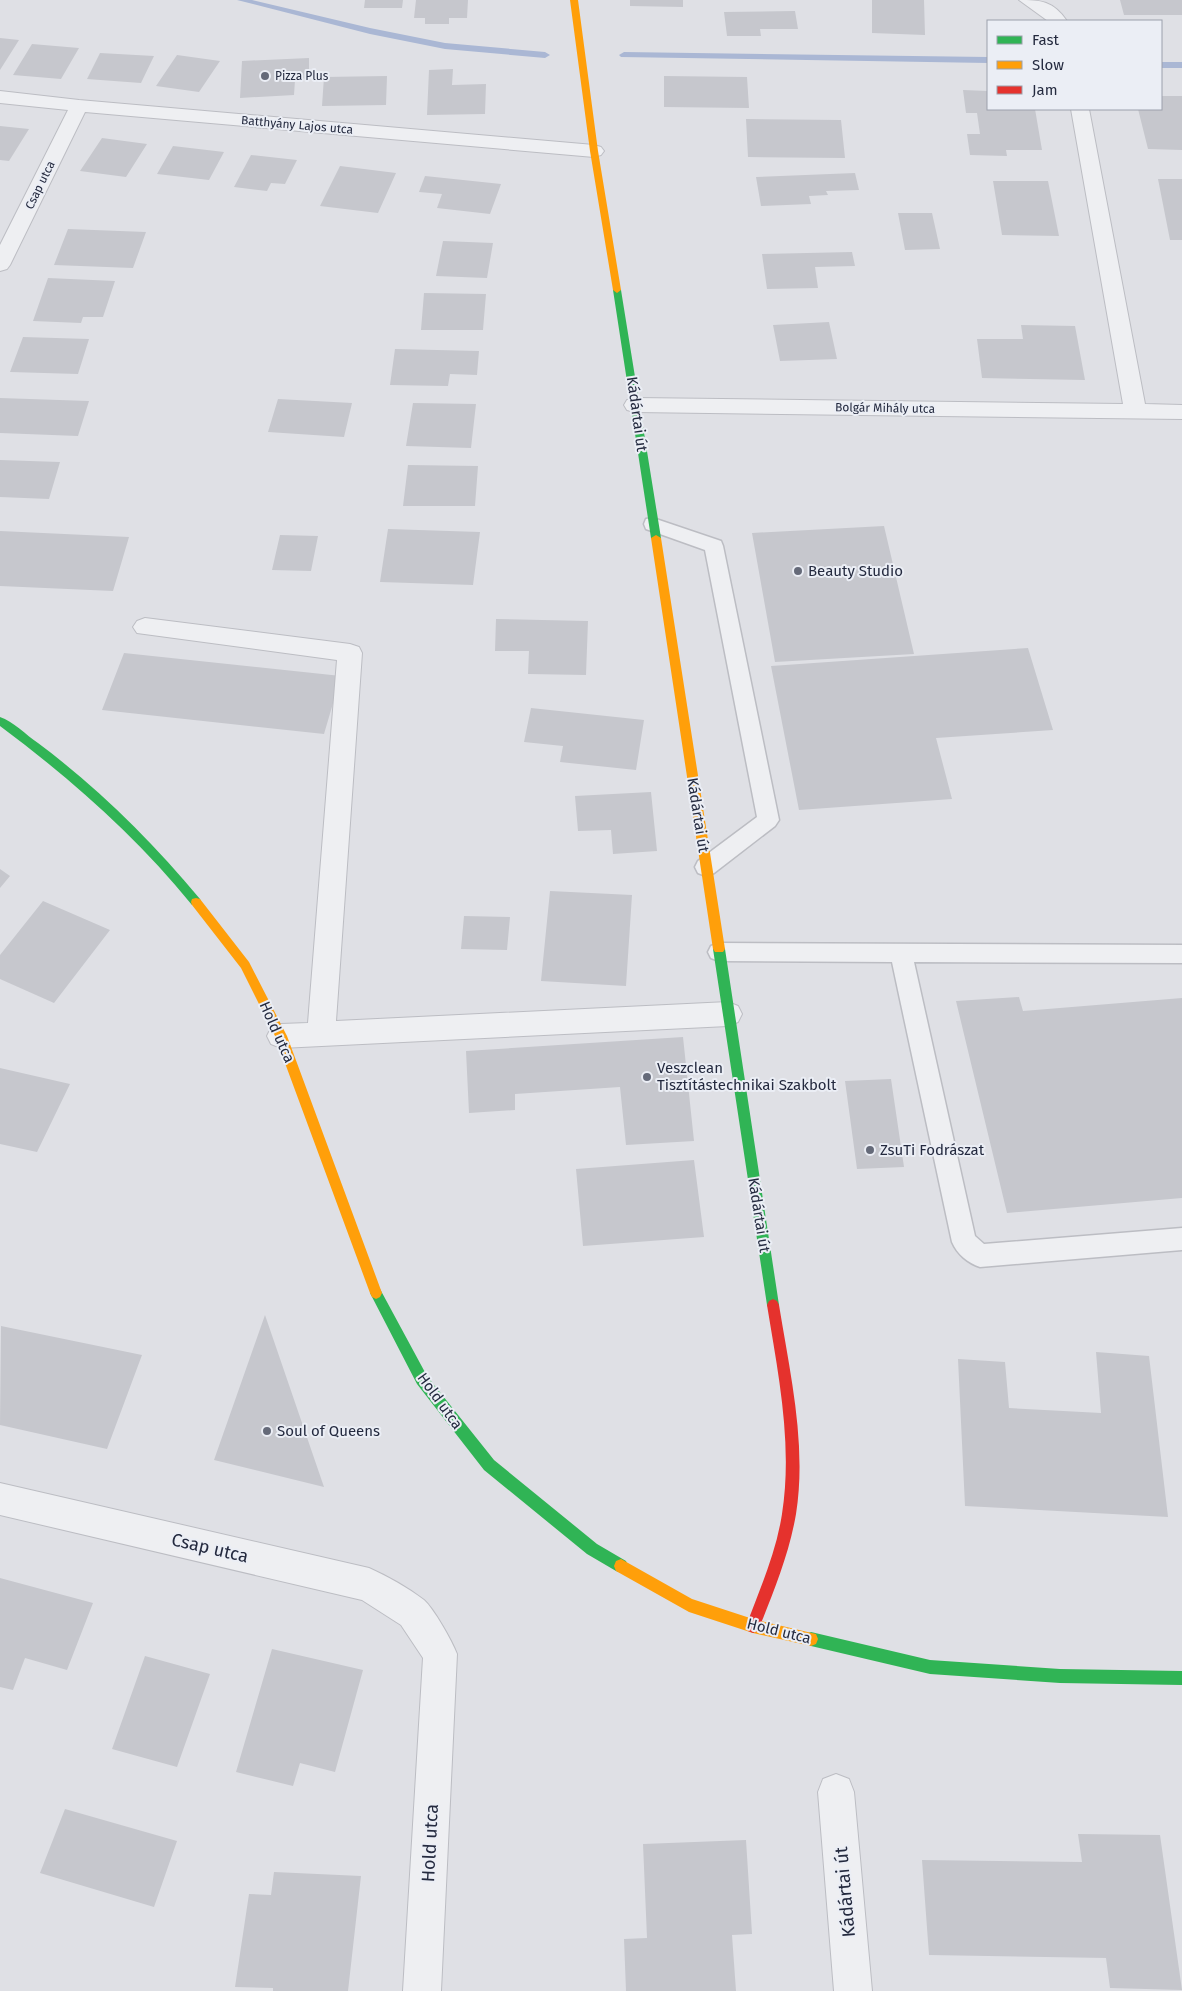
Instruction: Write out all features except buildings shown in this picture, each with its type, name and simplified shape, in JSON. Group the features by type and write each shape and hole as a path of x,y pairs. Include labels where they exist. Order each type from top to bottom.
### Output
{"street":[{"name":"Kádártai út","path":"574,0 594,151 635,405 791,1424 792,1484 783,1543 753,1626"},
{"path":"1028,0 1043,8 1057,20"},
{"name":"Batthyány Lajos utca","path":"0,97 79,106 594,151"},
{"name":"Csap utca","path":"0,265 79,106"},
{"path":"1080,110 1135,411"},
{"name":"Bolgár Mihály utca","path":"635,405 1182,412"},
{"path":"145,627 350,653 321,1034"},
{"name":"Hold utca","path":"0,721 62,767 118,817 182,885 245,966 282,1036 378,1298 422,1380 488,1465 592,1549 689,1605 753,1626 930,1667 1060,1676 1182,1678"},
{"path":"282,1036 728,1014"},
{"name":"Csap utca","path":"0,1499 369,1585 413,1612"},
{"name":"Hold utca","path":"413,1612 440,1654 422,1991"},
{"name":"Kádártai út","path":"836,1792 853,1991"}],"lane":[{"path":"653,524 714,546 768,820 706,866"},
{"path":"719,952 1182,954"},
{"path":"901,953 964,1242 980,1256 1182,1239"}],"waterway":[{"path":"241,0 370,31 445,46 545,55"},
{"path":"624,55 987,60"},
{"path":"1162,65 1182,65"}],"traffic: fast":[{"path":"617,290 656,538"},
{"path":"0,721 54,761 115,814 149,848 196,902"},
{"path":"719,949 773,1305"},
{"path":"376,1293 422,1380 489,1465 592,1549 621,1566"},
{"path":"811,1639 930,1667 1060,1676 1182,1678"}],"traffic: slow":[{"path":"574,0 594,151 617,290"},
{"path":"656,538 719,949"},
{"path":"196,902 245,965 281,1036 376,1293"},
{"path":"621,1566 689,1605 753,1626 811,1639"}],"traffic: jam":[{"path":"753,1626 783,1543 789,1514 792,1484 792,1454 787,1394 773,1305"}],"place":[{"name":"Pizza Plus","path":"265,76"},
{"name":"Beauty Studio","path":"798,571"},
{"name":"Veszclean Tisztítástechnikai Szakbolt","path":"647,1077"},
{"name":"ZsuTi Fodrászat","path":"870,1150"},
{"name":"Soul of Queens","path":"267,1431"}]}
